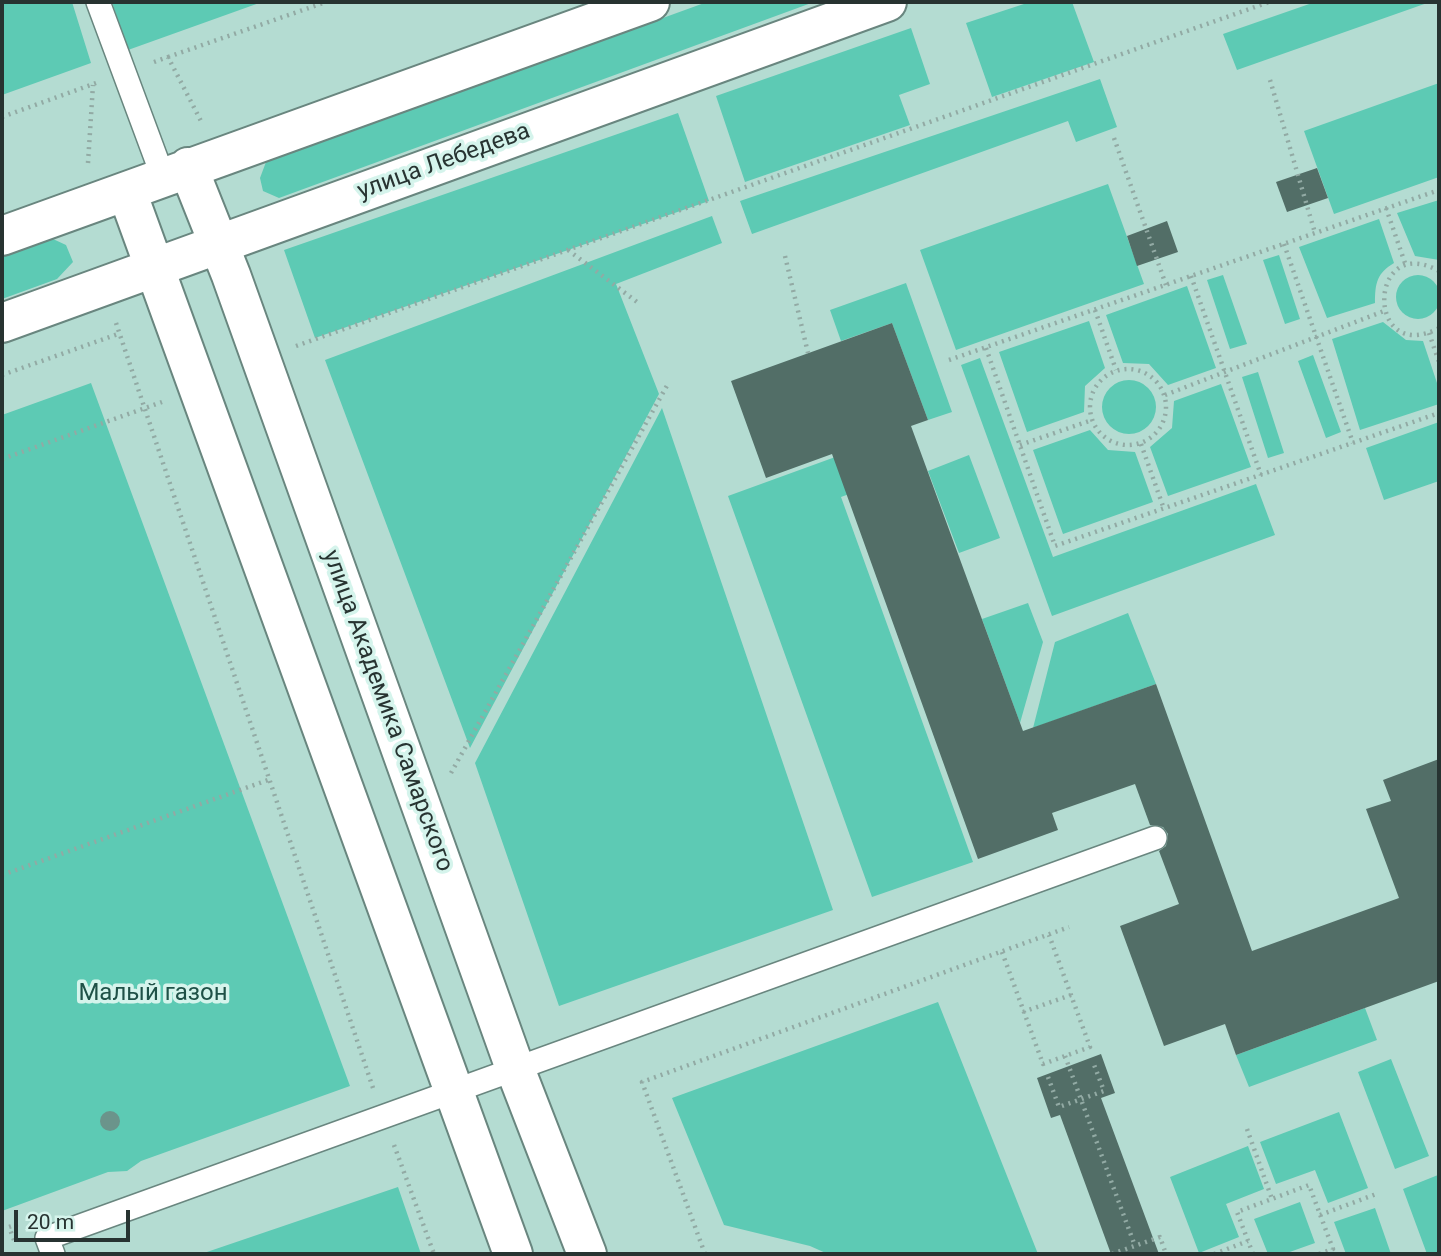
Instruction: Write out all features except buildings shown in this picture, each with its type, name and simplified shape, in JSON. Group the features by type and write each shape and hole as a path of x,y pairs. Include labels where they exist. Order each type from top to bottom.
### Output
{"street":[{"path":"2,236 650,2"},
{"name":"улица Лебедева","path":"2,323 887,2"},
{"name":"улица Академика Самарского","path":"190,166 516,1071 587,1254"},
{"path":"127,192 157,268 513,1254"}],"lane":[{"path":"98,2 124,71 190,166"},
{"path":"52,1254 47,1238 383,1116 516,1071 1155,838"}],"path":[{"path":"2,117 124,71 326,2"},
{"path":"288,349 1269,2"},
{"path":"168,57 190,166"},
{"path":"1270,80 1315,233"},
{"path":"1114,138 1166,285"},
{"path":"949,360 1439,190"},
{"path":"1386,208 1406,266"},
{"path":"1284,244 1353,443"},
{"path":"568,250 637,302"},
{"path":"785,256 808,354"},
{"path":"1439,271 1428,266 1406,266 1388,279 1382,300 1384,311 1397,328 1418,335 1439,328"},
{"path":"1191,276 1261,475"},
{"path":"1095,310 1116,370"},
{"path":"1165,395 1384,311"},
{"path":"1429,333 1439,362"},
{"path":"2,375 118,334 383,1116 433,1254"},
{"path":"986,348 1055,546 1439,414"},
{"path":"1116,370 1140,370 1160,384 1165,395 1166,419 1160,430 1141,444 1129,446 1106,439 1092,420 1090,408 1097,384 1116,370"},
{"path":"451,775 669,382"},
{"path":"2,459 145,408"},
{"path":"1020,444 1092,420"},
{"path":"1141,444 1164,509"},
{"path":"2,875 268,780"},
{"path":"705,1254 642,1082 1069,927"},
{"path":"1002,952 1043,1064 1090,1047 1049,935"},
{"path":"1023,1012 1071,995"},
{"path":"1065,1056 1135,1246"},
{"path":"1048,1077 1059,1107 1080,1100 1104,1091 1093,1062"},
{"path":"1247,1129 1272,1199"},
{"path":"1253,1254 1237,1212 1309,1185 1333,1249 1319,1254"},
{"path":"1320,1215 1379,1193"},
{"path":"16,1245 9,1227 22,1223"},
{"path":"1112,1254 1160,1237 1166,1254"},
{"path":"1214,1254 1248,1241"}],"shaded area":[{"path":"2,2 1439,2 1439,1254 2,1254"}],"green space":[{"path":"2,2 72,2 91,63 2,95"},
{"path":"112,2 262,2 128,50"},
{"path":"707,2 814,2 279,198 263,191 260,178 266,162"},
{"path":"1030,2 1072,2 1094,62 992,97 966,23"},
{"path":"1315,2 1430,2 1237,70 1223,34"},
{"path":"911,28 930,84 899,95 910,125 745,182 716,96"},
{"path":"1100,79 1117,127 1076,142 1068,121 752,234 740,201"},
{"path":"1439,83 1439,177 1334,214 1304,131"},
{"path":"678,113 709,201 315,338 284,250"},
{"path":"1108,184 1144,284 956,350 920,250"},
{"path":"1439,200 1439,260 1415,256 1397,213"},
{"path":"712,216 722,243 616,284 659,394 470,748 325,360"},
{"path":"1379,219 1394,263 1378,279 1375,303 1327,318 1299,247"},
{"path":"53,239 66,245 73,262 57,279 2,299 2,255"},
{"path":"1279,255 1300,319 1285,324 1263,260"},
{"path":"1223,275 1247,344 1230,349 1207,280"},
{"path":"1418,275 1433,282 1440,297 1433,312 1418,319 1403,312 1396,297 1403,282"},
{"path":"906,283 952,412 928,420 892,323 841,341 830,310"},
{"path":"1187,286 1216,368 1168,385 1149,364 1123,363 1106,315"},
{"path":"1089,321 1105,368 1085,386 1084,412 1027,432 999,352"},
{"path":"1383,322 1406,340 1423,341 1439,389 1439,404 1360,430 1332,339"},
{"path":"1313,355 1341,432 1326,438 1298,361"},
{"path":"980,358 1053,557 1256,484 1275,535 1052,616 961,365"},
{"path":"1258,372 1284,453 1268,458 1242,377"},
{"path":"1129,380 1148,388 1156,407 1148,426 1129,434 1110,426 1102,407 1110,388"},
{"name":"Малый газон","path":"91,383 350,1086 141,1161 127,1171 108,1172 2,1211 2,415"},
{"path":"1221,384 1251,467 1168,496 1150,447 1172,428 1174,401"},
{"path":"662,408 833,910 559,1006 475,763"},
{"path":"1439,422 1439,481 1384,500 1366,448"},
{"path":"1090,430 1108,450 1135,452 1153,502 1063,534 1033,450"},
{"path":"849,452 863,489 841,497 973,862 872,897 728,496"},
{"path":"969,455 1000,538 959,553 928,471"},
{"path":"1028,603 1043,642 1020,723 982,619"},
{"path":"1128,613 1156,684 1033,728 1055,642"},
{"path":"938,1002 1038,1254 828,1254 810,1246 724,1225 672,1098"},
{"path":"1365,1008 1377,1040 1249,1087 1236,1055"},
{"path":"1391,1059 1429,1156 1395,1169 1358,1072"},
{"path":"1339,1112 1368,1188 1328,1203 1315,1170 1276,1184 1260,1142"},
{"path":"1248,1146 1264,1189 1226,1204 1239,1237 1199,1253 1170,1177"},
{"path":"1438,1175 1439,1254 1427,1254 1403,1189"},
{"path":"398,1187 421,1254 201,1254"},
{"path":"1300,1202 1315,1243 1284,1254 1268,1254 1254,1219"},
{"path":"1375,1208 1391,1254 1346,1254 1334,1222"}]}
